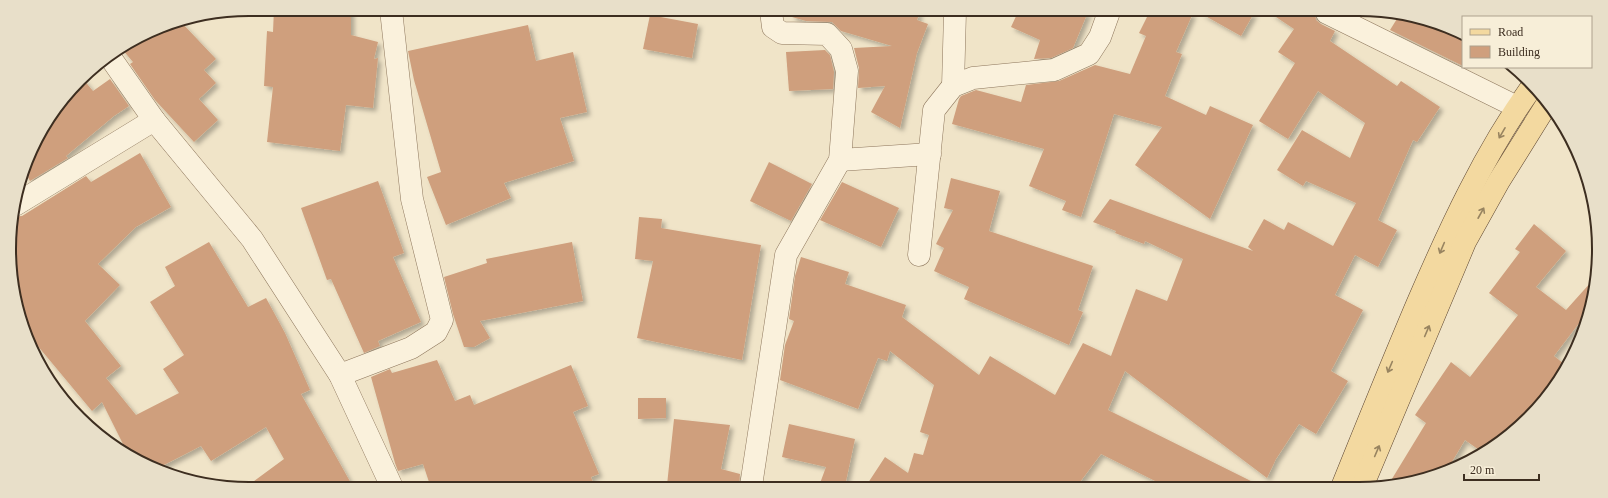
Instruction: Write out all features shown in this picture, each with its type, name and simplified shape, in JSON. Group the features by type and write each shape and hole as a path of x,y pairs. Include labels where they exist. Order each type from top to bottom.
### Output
{"main road":[{"path":"1344,482 1383,385 1448,233 1480,172 1517,107 1529,90"},
{"path":"1364,482 1465,242 1499,181 1545,108"}],"street":[{"path":"340,376 411,348 436,332 442,320 412,199 392,16"},
{"path":"751,482 786,256 840,160 847,71 841,49 827,34 782,33 773,27 772,16"},
{"path":"953,86 955,16"},
{"path":"919,255 934,110 953,86 973,78 1054,70 1089,54 1100,36 1108,16"},
{"path":"1333,16 1517,107"},
{"path":"112,60 154,120 252,239 340,376 390,482"},
{"path":"21,202 154,120"},
{"path":"840,160 930,154"}],"building":[{"path":"274,16 351,16 351,35 378,42 374,59 378,58 373,108 346,105 340,151 267,142 273,87 264,86 267,31 273,32"},
{"path":"650,16 698,24 692,58 643,49"},
{"path":"918,16 917,20 928,24 917,53 900,128 871,112 885,86 858,88 859,68 854,48 892,46 841,31 832,22 806,21 792,17"},
{"path":"1016,16 1086,16 1073,48 1051,58 1034,59 1040,40 1011,27"},
{"path":"1148,16 1192,16 1176,52 1182,54 1165,96 1206,115 1210,106 1253,125 1210,219 1135,165 1162,127 1114,114 1081,217 1062,210 1066,201 1029,186 1044,149 952,124 961,96 976,90 1021,102 1026,85 1059,81 1095,65 1130,74 1146,36 1139,33"},
{"path":"1205,16 1252,16 1241,36"},
{"path":"1274,16 1315,16 1316,20 1321,24 1335,31 1330,41 1397,86 1401,81 1440,107 1417,142 1413,140 1378,220 1397,230 1378,267 1355,255 1335,295 1363,310 1331,371 1348,381 1316,434 1299,424 1276,459 1267,478 1125,371 1108,410 1253,482 1157,482 1101,454 1080,482 869,482 885,457 908,473 914,453 923,455 929,435 920,432 934,385 890,351 887,361 878,358 858,409 780,380 785,345 794,321 789,319 795,276 801,257 849,272 845,284 906,305 902,317 979,375 990,356 1055,395 1083,343 1111,356 1136,289 1167,301 1183,259 1145,241 1144,244 1115,233 1116,231 1093,222 1110,199 1253,251 1248,247 1264,219 1284,230 1288,222 1333,246 1356,203 1306,181 1303,186 1277,170 1302,130 1350,158 1365,123 1318,91 1288,139 1259,121 1295,63 1278,52 1294,29"},
{"path":"1397,19 1404,20 1434,28 1462,40 1462,66 1390,30"},
{"path":"184,25 216,59 204,70 216,83 199,99 218,120 194,142 155,100 130,64 133,62 125,52 146,40"},
{"path":"528,25 536,61 573,52 587,112 560,118 574,161 504,183 511,198 446,225 427,177 441,172 414,80 408,51"},
{"path":"825,50 830,55 834,72 833,89 789,91 786,52"},
{"path":"110,79 129,106 114,116 66,156 68,158 30,181 27,176 28,174 40,146 47,132 64,107 86,82 93,91"},
{"path":"140,153 171,207 136,227 98,264 120,285 85,321 121,366 106,378 136,415 179,393 163,369 184,355 150,302 175,286 165,267 209,242 248,307 266,298 285,333 310,390 301,394 350,482 253,482 284,459 266,427 211,461 201,446 163,465 132,451 124,446 102,402 92,411 37,345 28,324 20,294 16,264 16,234 18,216 22,216 86,176 91,182"},
{"path":"769,162 812,184 791,221 750,201"},
{"path":"951,178 1000,191 989,231 1093,266 1078,310 1083,312 1069,345 964,299 969,287 934,271 944,248 936,244 953,210 944,208"},
{"path":"378,181 404,253 393,257 421,322 378,341 380,346 364,353 331,279 327,280 301,208"},
{"path":"842,182 899,208 881,247 820,220"},
{"path":"639,217 662,219 661,228 761,245 742,360 637,338 653,261 635,259"},
{"path":"1534,224 1566,251 1536,287 1566,310 1589,284 1581,321 1554,356 1563,363 1561,366 1544,391 1524,414 1488,443 1478,449 1465,440 1452,462 1434,470 1391,480 1426,423 1415,415 1451,362 1470,377 1518,315 1489,293 1520,252 1515,249"},
{"path":"572,242 583,301 480,321 490,338 474,347 464,347 453,314 444,277 487,263 486,259"},
{"path":"437,360 455,401 470,395 474,405 571,365 588,406 573,412 599,474 591,477 593,482 429,482 423,464 398,471 371,377 390,369 392,373"},
{"path":"638,398 666,398 666,418 638,419"},
{"path":"674,419 730,425 721,469 740,474 739,482 667,482"},
{"path":"789,424 855,439 846,482 820,482 826,467 782,457"}]}
